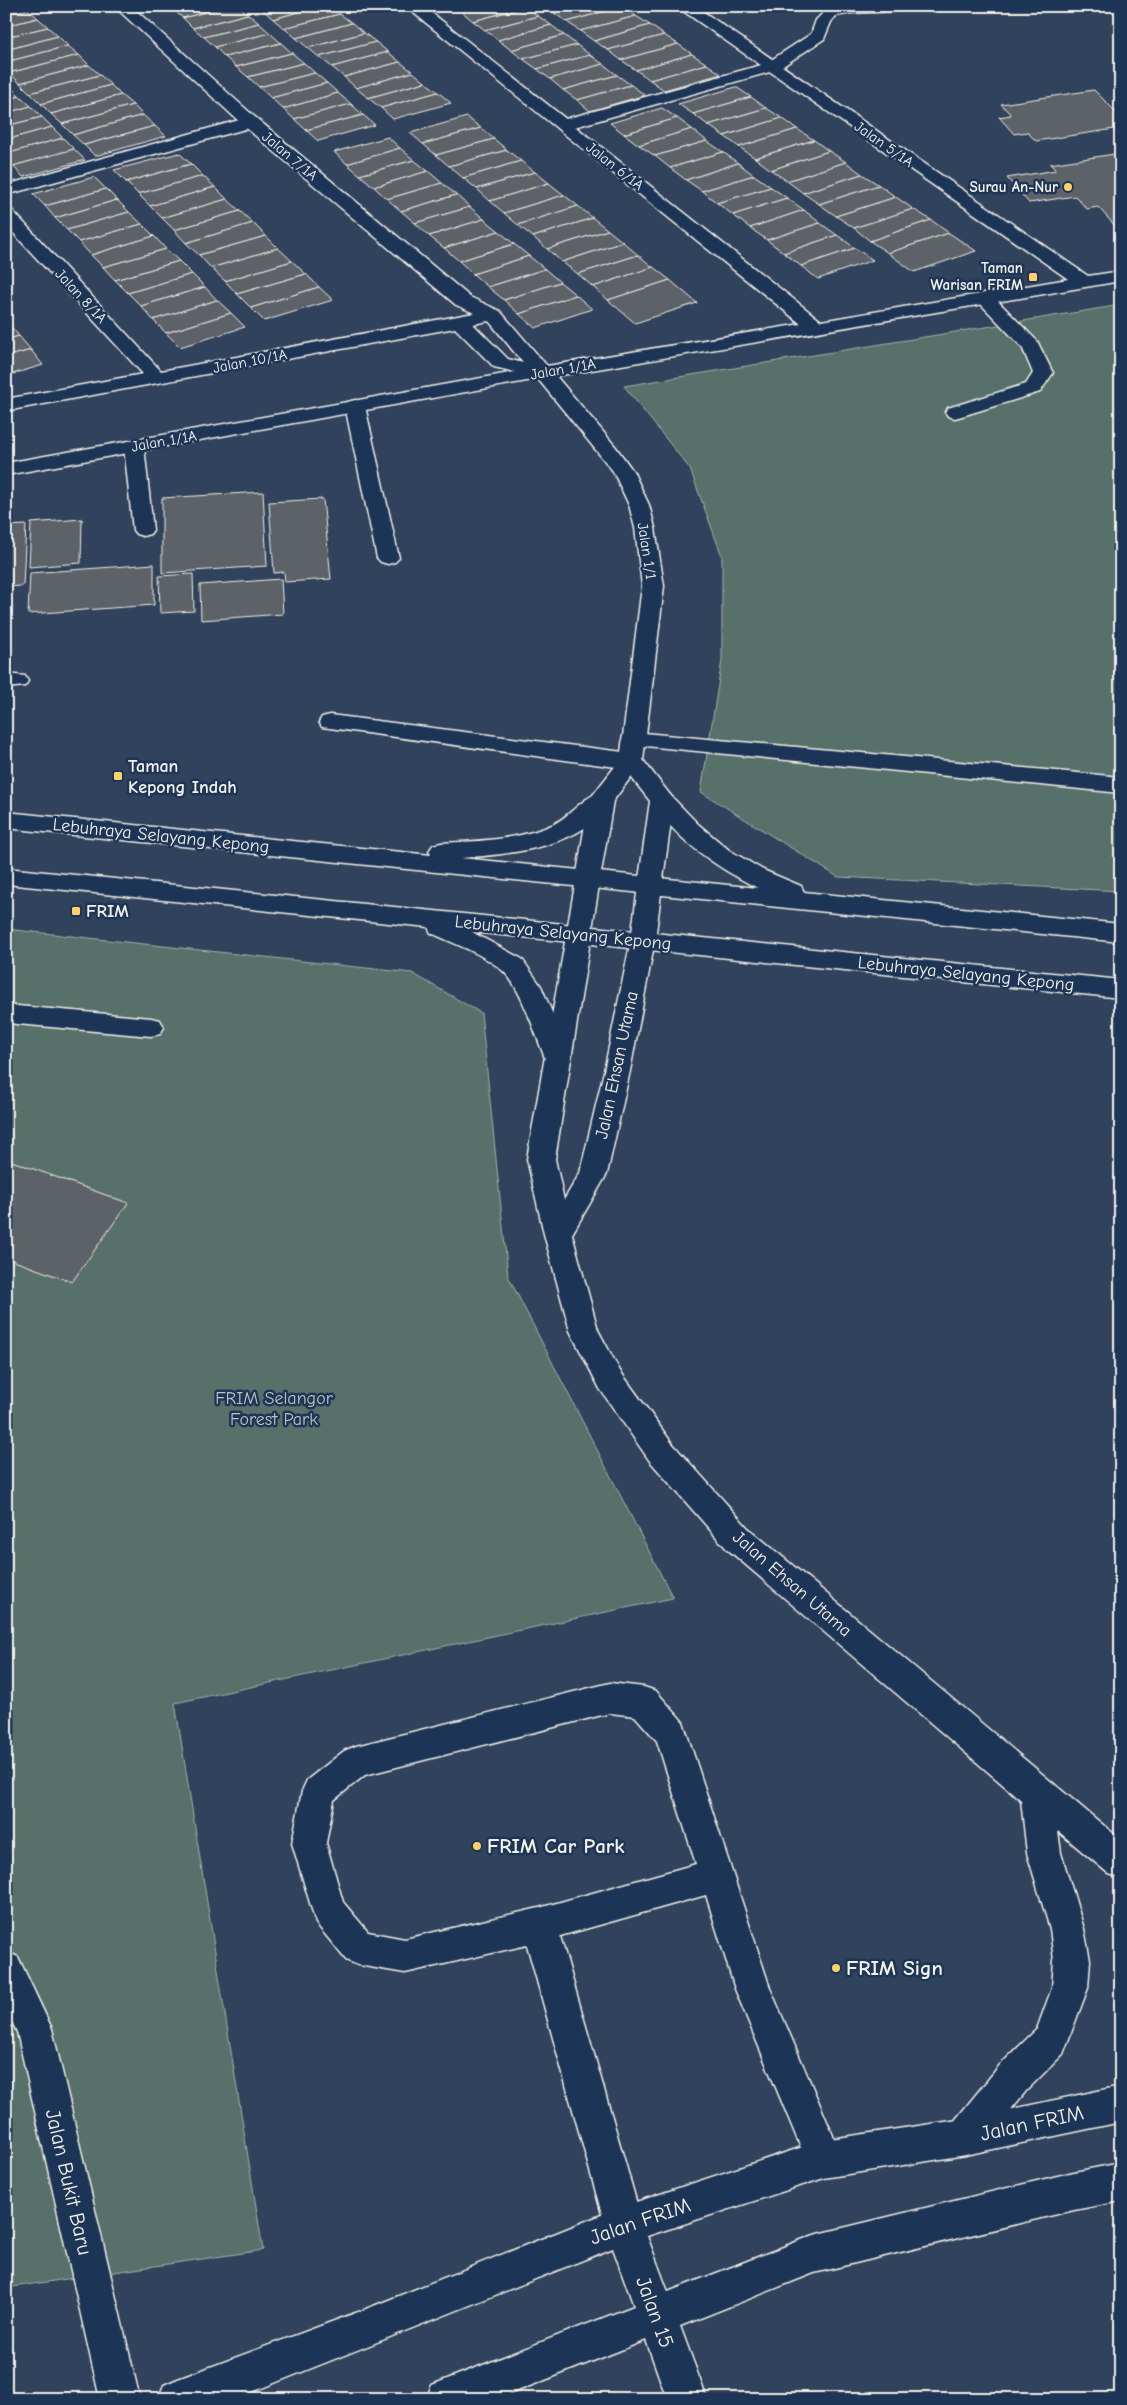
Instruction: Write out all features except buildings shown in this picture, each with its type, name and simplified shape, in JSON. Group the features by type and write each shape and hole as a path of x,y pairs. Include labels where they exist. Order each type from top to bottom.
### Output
{"street":[{"name":"Jalan 7/1A","path":"122,6 250,122 463,301 493,315 541,373"},
{"name":"Jalan 6/1A","path":"413,6 817,327"},
{"name":"Jalan 5/1A","path":"684,6 1084,282"},
{"path":"564,125 771,67 818,36 824,20 831,14 851,8 898,6"},
{"path":"6,190 250,122"},
{"name":"Jalan 8/1A","path":"6,214 156,378"},
{"name":"Jalan 1/1A","path":"6,469 541,373 1121,276"},
{"path":"955,412 1032,388 1043,374 1030,345 985,299"},
{"path":"463,301 459,321 501,363 541,373"},
{"name":"Jalan 10/1A","path":"6,405 493,315"},
{"name":"Jalan 1/1","path":"541,373 608,450 623,471 639,505 645,528 653,586 632,750 602,800 580,934"},
{"path":"355,406 388,558"},
{"path":"134,446 143,530"},
{"path":"330,722 632,750 1121,785"},
{"path":"632,750 662,800 685,827 721,856 746,872 784,890 826,904"},
{"path":"367,857 489,848 519,843 546,835 578,820 602,800"},
{"path":"650,886 662,800"},
{"name":"Lebuhraya Selayang Kepong","path":"6,820 1121,933"},
{"name":"Lebuhraya Selayang Kepong","path":"6,876 1121,990"},
{"name":"Jalan Ehsan Utama","path":"558,1234 593,1174 617,1071 643,940 650,886"},
{"path":"421,918 486,949 513,965 528,986 558,1058"},
{"name":"Jalan Ehsan Utama","path":"580,934 542,1159 558,1234 584,1331 610,1380 660,1451 737,1538 872,1654 1121,1862"},
{"path":"6,1014 151,1027"},
{"path":"716,1875 539,1925 405,1956 358,1948 328,1911 310,1843 319,1791 356,1762 610,1698 644,1702 671,1734 753,1989 824,2159"},
{"path":"965,2137 1013,2078 1050,2040 1070,1988 1072,1960 1067,1929 1044,1853 1037,1790"},
{"name":"Jalan 15","path":"539,1925 580,2064 624,2225 687,2399"},
{"name":"Jalan Bukit Baru","path":"6,1969 34,2029 120,2399"},
{"name":"Jalan FRIM","path":"178,2399 315,2348 624,2225 824,2159 965,2137 1121,2104"},
{"path":"446,2399 814,2254 1074,2191 1121,2182"}],"green space":[{"path":"1121,305 1121,891 838,877 701,792 722,660 722,556 690,469 624,386"},
{"name":"FRIM Selangor Forest Park","path":"6,929 412,973 481,1013 508,1276 673,1598 175,1703 263,2250 6,2288"}],"place":[{"name":"Surau An-Nur","path":"1068,187"},
{"name":"Taman Warisan FRIM","path":"1033,277"},
{"name":"Taman Kepong Indah","path":"118,776"},
{"name":"FRIM","path":"76,911"},
{"name":"FRIM Car Park","path":"477,1846"},
{"name":"FRIM Sign","path":"836,1968"}]}
